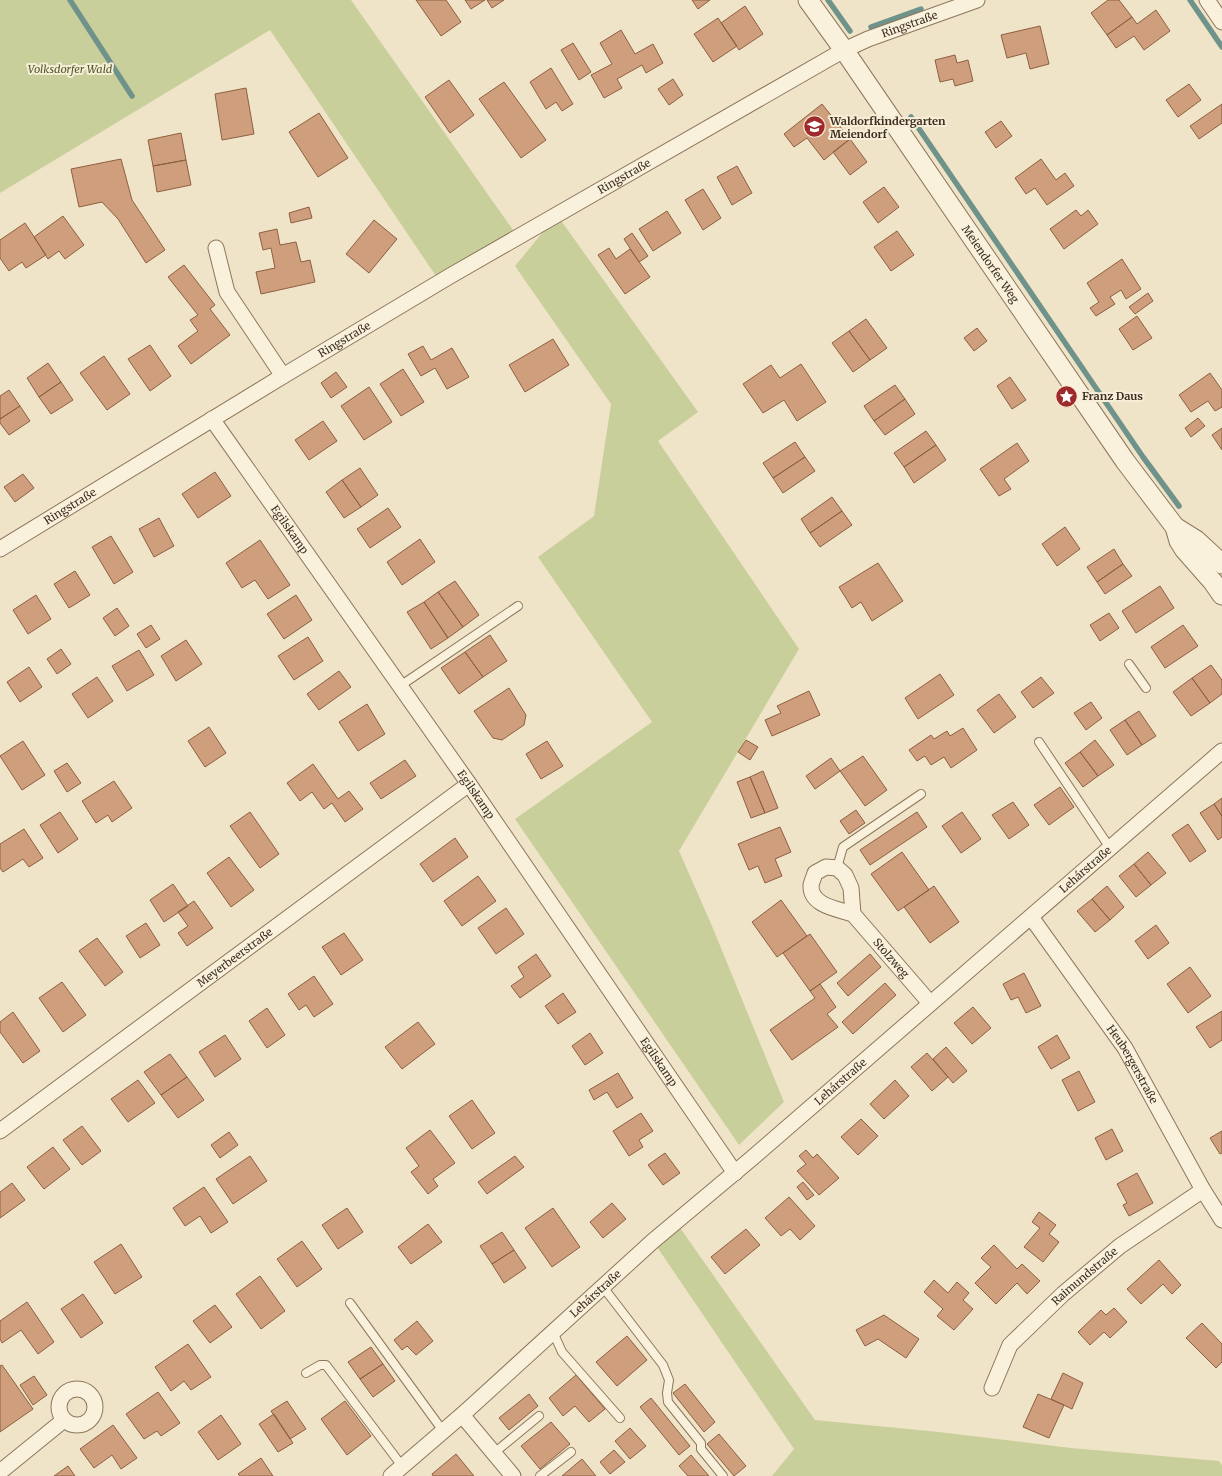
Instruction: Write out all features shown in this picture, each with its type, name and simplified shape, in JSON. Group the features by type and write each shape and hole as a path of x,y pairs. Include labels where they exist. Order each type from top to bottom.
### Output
{"street":[{"name":"Meiendorfer Weg","path":"808,0 844,50 1125,461 1175,527 1196,540 1222,564"},
{"name":"Ringstraße","path":"0,549 450,276 844,50 868,39 977,0"},
{"path":"1207,0 1222,22"},
{"path":"216,248 227,292 283,376"},
{"name":"Egilskamp","path":"212,419 469,784 735,1173"},
{"name":"Meiendorfer Weg","path":"1175,527 1179,541 1184,549 1213,582 1222,595"},
{"name":"Lehárstraße","path":"397,1471 462,1415 653,1242 735,1173 1222,751"},
{"name":"Meyerbeerstraße","path":"0,1131 469,784"},
{"path":"826,867 836,868 845,875 852,888 853,914 818,902 812,894 811,885 816,873 826,867"},
{"name":"Stolzweg","path":"853,914 930,1003"},
{"name":"Heubergerstraße","path":"1030,917 1125,1048 1203,1190 1222,1220"},
{"name":"Raimundstraße","path":"992,1388 1010,1346 1063,1294 1120,1246 1203,1190"},
{"path":"462,1415 513,1476"},
{"path":"0,1472 64,1420"}],"lane":[{"path":"400,686 518,606"},
{"path":"1129,664 1146,688"},
{"path":"1039,742 1110,848"},
{"path":"836,868 843,847 921,794"},
{"path":"603,1287 663,1365 669,1380 667,1393 668,1402 701,1443 701,1449 723,1476"},
{"path":"350,1303 443,1431"},
{"path":"553,1332 562,1352 620,1418"},
{"path":"306,1373 320,1364 326,1366 397,1471"},
{"path":"494,1453 539,1416"},
{"path":"540,1476 571,1452"}],"green space":[{"name":"Volksdorfer Wald","path":"0,0 351,0 518,237 440,282 270,30 0,193"},
{"path":"557,215 698,412 658,441 799,649 679,851 712,926 784,1102 739,1145 515,819 652,722 538,557 594,516 611,404 515,266"},
{"path":"676,1222 815,1420 939,1432 1071,1448 1219,1461 1222,1465 1222,1476 772,1476 794,1449 653,1241"}],"building":[{"path":"416,0 446,0 461,22 441,36"},
{"path":"465,0 485,0 471,9"},
{"path":"487,0 504,0 492,8"},
{"path":"692,0 710,0 698,9"},
{"path":"1108,0 1119,0 1132,17 1107,35 1091,13"},
{"path":"745,6 763,34 739,50 721,23"},
{"path":"1156,10 1170,31 1144,50 1134,36 1116,48 1107,35 1132,17 1137,24"},
{"path":"718,18 737,46 713,62 694,34"},
{"path":"1040,26 1049,64 1030,69 1026,53 1007,58 1001,35"},
{"path":"621,30 635,54 653,44 663,63 646,73 642,65 617,79 622,88 604,98 591,75 612,64 600,43"},
{"path":"573,43 591,72 579,80 561,50"},
{"path":"955,55 957,63 968,60 973,81 955,86 953,79 940,82 935,60"},
{"path":"551,68 573,104 562,111 556,102 546,109 530,82"},
{"path":"673,79 683,95 669,105 658,89"},
{"path":"449,80 474,115 450,133 425,97"},
{"path":"504,82 546,140 521,158 479,99"},
{"path":"1189,84 1201,100 1178,117 1166,100"},
{"path":"246,88 254,134 222,140 215,94"},
{"path":"822,104 850,139 824,160 807,138 794,147 784,134"},
{"path":"1222,104 1222,123 1199,139 1190,126"},
{"path":"319,113 348,158 318,177 289,132"},
{"path":"1001,121 1012,136 996,148 985,132"},
{"path":"181,133 186,160 153,166 148,140"},
{"path":"850,139 867,162 850,175 833,152"},
{"path":"121,159 132,200 165,250 146,263 118,219 102,202 79,207 71,169"},
{"path":"1041,159 1056,180 1065,173 1074,186 1047,205 1035,188 1026,194 1015,178"},
{"path":"186,160 191,185 157,192 153,166"},
{"path":"737,166 752,193 732,205 717,177"},
{"path":"884,187 899,207 878,223 863,202"},
{"path":"703,189 721,218 703,230 685,200"},
{"path":"309,207 312,218 291,223 289,213"},
{"path":"1076,210 1081,216 1088,210 1098,224 1064,249 1050,229"},
{"path":"667,211 681,233 653,251 639,229"},
{"path":"63,216 84,245 65,259 59,251 48,259 34,237"},
{"path":"374,220 397,239 369,273 346,254"},
{"path":"25,223 46,255 26,268 22,262 9,271 0,258 0,240"},
{"path":"277,229 280,245 296,242 301,262 310,260 315,282 261,294 256,272 275,268 271,248 263,250 259,233"},
{"path":"897,231 914,255 891,271 874,247"},
{"path":"632,233 648,256 639,262 624,239"},
{"path":"609,248 616,259 630,249 650,277 625,294 598,255"},
{"path":"1122,259 1141,289 1126,299 1121,290 1110,297 1115,304 1096,316 1090,308 1099,302 1087,283"},
{"path":"184,265 215,305 210,309 230,335 191,364 178,346 198,331 190,320 198,315 168,277"},
{"path":"1148,293 1153,301 1135,314 1129,307"},
{"path":"1137,316 1152,338 1133,350 1119,329"},
{"path":"866,319 887,348 870,360 849,331"},
{"path":"977,328 987,341 974,351 964,338"},
{"path":"849,331 870,360 853,372 832,343"},
{"path":"553,339 569,365 525,392 509,365"},
{"path":"150,345 171,376 150,391 128,359"},
{"path":"423,346 431,360 452,348 469,377 447,389 435,368 421,376 408,354"},
{"path":"104,356 130,394 107,410 80,373"},
{"path":"48,363 61,382 39,397 27,378"},
{"path":"801,364 826,402 797,421 784,400 763,413 743,384 771,365 780,378"},
{"path":"403,369 424,402 401,416 380,384"},
{"path":"336,372 347,387 331,398 321,383"},
{"path":"1210,373 1222,390 1222,407 1215,411 1208,401 1191,412 1179,395"},
{"path":"1010,377 1026,400 1012,409 997,386"},
{"path":"61,382 73,400 51,414 39,397"},
{"path":"895,385 905,399 874,421 864,406"},
{"path":"369,387 392,422 364,440 341,406"},
{"path":"9,390 20,406 0,419 0,396"},
{"path":"905,399 915,414 885,435 874,421"},
{"path":"20,406 30,421 9,435 0,423 0,419"},
{"path":"1198,418 1205,426 1191,437 1185,428"},
{"path":"323,421 337,441 309,460 295,440"},
{"path":"1222,428 1222,450 1212,435"},
{"path":"926,431 936,445 904,467 894,453"},
{"path":"795,442 805,457 773,478 763,463"},
{"path":"1017,443 1029,461 1004,479 1011,489 999,496 980,469"},
{"path":"936,445 946,460 914,483 904,467"},
{"path":"805,457 815,471 783,493 773,478"},
{"path":"360,468 378,495 361,507 342,480"},
{"path":"215,472 231,496 198,518 182,494"},
{"path":"23,474 34,488 15,502 4,487"},
{"path":"342,480 361,507 344,518 326,492"},
{"path":"832,497 842,511 810,533 801,519"},
{"path":"388,508 401,527 370,548 357,529"},
{"path":"842,511 852,525 820,547 810,533"},
{"path":"159,518 174,546 154,557 139,529"},
{"path":"1065,527 1080,549 1057,566 1042,544"},
{"path":"111,536 133,572 114,584 92,547"},
{"path":"420,539 435,562 402,585 387,562"},
{"path":"260,540 290,585 268,599 255,580 242,588 226,563"},
{"path":"1114,549 1123,564 1097,582 1087,567"},
{"path":"878,563 903,601 872,621 861,602 852,608 839,587"},
{"path":"1123,564 1132,576 1105,594 1097,582"},
{"path":"75,571 90,595 69,608 54,584"},
{"path":"455,581 479,615 463,627 438,592"},
{"path":"1160,586 1174,608 1136,633 1122,611"},
{"path":"438,592 463,627 448,638 424,602"},
{"path":"36,595 51,619 28,634 13,610"},
{"path":"296,595 312,620 284,639 267,614"},
{"path":"424,602 448,638 431,649 407,612"},
{"path":"117,608 129,626 115,636 103,618"},
{"path":"1109,613 1119,628 1100,641 1090,625"},
{"path":"151,625 160,639 146,648 137,634"},
{"path":"1183,625 1198,646 1165,668 1151,647"},
{"path":"490,635 507,661 483,677 465,652"},
{"path":"308,637 323,661 294,680 278,656"},
{"path":"186,640 202,664 176,681 161,656"},
{"path":"61,649 71,664 57,674 47,659"},
{"path":"139,650 154,675 127,691 112,666"},
{"path":"465,652 483,677 459,694 441,668"},
{"path":"1211,665 1222,680 1222,694 1210,703 1192,678"},
{"path":"29,667 42,687 20,702 7,682"},
{"path":"339,671 351,687 319,710 307,694"},
{"path":"940,674 954,695 918,719 905,698"},
{"path":"97,677 113,701 88,718 72,694"},
{"path":"1041,677 1054,693 1033,708 1021,692"},
{"path":"1192,678 1210,703 1191,716 1173,692"},
{"path":"509,688 526,715 524,725 502,740 493,738 474,711"},
{"path":"809,691 820,715 772,736 765,720 781,713 777,706"},
{"path":"999,694 1016,717 994,733 977,710"},
{"path":"1091,702 1102,718 1086,730 1074,713"},
{"path":"367,704 385,734 358,751 339,722"},
{"path":"1139,711 1156,736 1142,745 1125,720"},
{"path":"1125,720 1142,745 1127,755 1110,730"},
{"path":"209,727 226,753 205,767 188,741"},
{"path":"963,728 977,750 951,768 944,757 931,765 925,756 917,761 909,750 931,735 934,739 947,731 950,736"},
{"path":"746,740 758,747 750,760 738,752"},
{"path":"1095,740 1114,765 1098,776 1080,752"},
{"path":"23,741 45,775 22,790 0,756"},
{"path":"547,741 563,766 541,779 526,754"},
{"path":"1080,752 1098,776 1083,787 1065,763"},
{"path":"863,756 887,790 865,806 840,771"},
{"path":"831,758 840,771 815,789 806,776"},
{"path":"405,760 416,776 381,799 370,783"},
{"path":"67,763 81,783 67,792 54,771"},
{"path":"313,764 338,799 349,791 363,809 345,822 332,803 324,809 312,792 300,801 287,783"},
{"path":"763,771 778,808 765,813 750,777"},
{"path":"750,777 765,813 751,818 737,782"},
{"path":"114,781 132,808 112,822 108,815 96,823 82,801"},
{"path":"1060,787 1074,807 1049,825 1034,805"},
{"path":"1222,798 1222,816 1214,804"},
{"path":"1013,802 1029,825 1009,839 992,815"},
{"path":"1214,804 1222,816 1222,837 1218,840 1200,813"},
{"path":"856,810 865,823 849,834 840,821"},
{"path":"60,812 78,839 58,853 40,825"},
{"path":"250,812 279,854 260,868 230,826"},
{"path":"917,812 927,827 870,865 860,850"},
{"path":"962,812 981,839 961,853 942,826"},
{"path":"1188,824 1206,851 1190,862 1172,835"},
{"path":"780,827 791,852 775,859 782,876 765,883 758,866 749,870 738,844"},
{"path":"24,829 43,858 29,867 23,859 3,872 0,868 0,844"},
{"path":"455,838 468,857 433,882 420,864"},
{"path":"902,852 929,890 898,911 871,874"},
{"path":"1148,852 1166,873 1151,885 1134,864"},
{"path":"229,857 254,890 231,907 207,873"},
{"path":"1134,864 1151,885 1136,897 1119,876"},
{"path":"478,876 496,901 462,926 444,901"},
{"path":"173,884 188,906 164,922 150,900"},
{"path":"934,886 959,922 930,943 904,907"},
{"path":"1107,886 1124,907 1110,920 1092,899"},
{"path":"1092,899 1110,920 1095,932 1077,911"},
{"path":"781,900 807,936 777,957 752,922"},
{"path":"194,901 213,928 187,946 178,933 188,926 178,912"},
{"path":"506,908 524,934 496,954 478,928"},
{"path":"146,923 160,945 140,958 126,936"},
{"path":"1156,925 1169,943 1148,959 1135,941"},
{"path":"344,933 363,960 341,975 322,947"},
{"path":"810,934 837,972 810,991 783,953"},
{"path":"97,938 123,972 105,986 79,951"},
{"path":"536,954 551,976 520,998 511,986 524,977 518,967"},
{"path":"870,954 881,967 848,996 837,983"},
{"path":"1190,967 1211,996 1188,1013 1167,984"},
{"path":"1024,973 1041,1006 1026,1013 1018,997 1011,1000 1003,984"},
{"path":"314,976 333,1004 314,1017 306,1005 299,1010 288,994"},
{"path":"62,982 86,1015 63,1032 39,998"},
{"path":"885,983 896,995 853,1034 842,1022"},
{"path":"820,984 836,1007 827,1014 838,1027 792,1060 770,1030 815,998 810,991"},
{"path":"563,993 576,1012 558,1024 545,1006"},
{"path":"973,1007 991,1028 972,1044 954,1023"},
{"path":"267,1008 285,1035 267,1048 249,1021"},
{"path":"1222,1011 1222,1040 1210,1048 1196,1027"},
{"path":"13,1012 40,1051 23,1063 0,1032 0,1022"},
{"path":"418,1022 435,1044 402,1069 385,1047"},
{"path":"590,1033 603,1053 585,1065 572,1046"},
{"path":"225,1035 241,1059 215,1077 199,1052"},
{"path":"1057,1035 1070,1058 1051,1069 1038,1047"},
{"path":"946,1047 967,1071 953,1083 933,1059"},
{"path":"927,1053 948,1077 932,1091 911,1067"},
{"path":"170,1054 187,1077 161,1095 144,1072"},
{"path":"1079,1071 1095,1102 1078,1111 1062,1080"},
{"path":"618,1073 633,1098 617,1108 607,1092 594,1100 589,1090"},
{"path":"187,1077 204,1100 178,1118 161,1095"},
{"path":"138,1080 155,1103 128,1122 111,1099"},
{"path":"895,1080 909,1096 884,1119 870,1104"},
{"path":"472,1100 495,1133 472,1149 449,1116"},
{"path":"641,1113 653,1131 639,1140 643,1147 629,1156 613,1131"},
{"path":"861,1119 878,1136 858,1155 841,1137"},
{"path":"82,1126 101,1151 82,1165 63,1140"},
{"path":"1112,1129 1123,1151 1106,1160 1095,1138"},
{"path":"430,1130 455,1163 433,1179 438,1186 428,1194 411,1172 419,1166 406,1148"},
{"path":"1222,1131 1222,1153 1220,1154 1210,1138"},
{"path":"229,1132 238,1145 220,1158 211,1145"},
{"path":"53,1147 70,1169 44,1189 27,1167"},
{"path":"806,1150 813,1158 817,1154 839,1178 819,1195 797,1171 806,1164 799,1156"},
{"path":"665,1153 680,1173 663,1185 648,1165"},
{"path":"250,1156 267,1181 233,1204 216,1179"},
{"path":"515,1156 524,1167 487,1194 478,1182"},
{"path":"1137,1173 1153,1203 1129,1216 1123,1205 1127,1203 1117,1184"},
{"path":"803,1182 814,1195 807,1200 797,1187"},
{"path":"12,1183 25,1200 0,1218 0,1192"},
{"path":"204,1187 228,1222 211,1233 200,1216 185,1226 173,1208"},
{"path":"789,1197 815,1226 800,1240 790,1229 781,1236 765,1218"},
{"path":"612,1203 626,1219 603,1238 590,1222"},
{"path":"347,1208 363,1232 338,1249 322,1225"},
{"path":"553,1208 580,1247 552,1267 525,1228"},
{"path":"1039,1212 1056,1225 1049,1234 1059,1242 1043,1262 1024,1247 1040,1228 1032,1222"},
{"path":"428,1224 442,1242 411,1264 398,1247"},
{"path":"746,1229 760,1245 725,1274 711,1257"},
{"path":"502,1232 514,1250 492,1264 480,1246"},
{"path":"302,1241 322,1269 297,1287 277,1259"},
{"path":"121,1244 142,1277 115,1294 94,1262"},
{"path":"994,1245 1017,1269 1022,1264 1040,1281 1027,1294 1017,1283 996,1304 975,1283 991,1267 981,1258"},
{"path":"514,1250 526,1268 504,1283 492,1264"},
{"path":"1159,1260 1181,1285 1172,1294 1163,1284 1141,1304 1127,1289"},
{"path":"260,1276 285,1311 261,1329 236,1294"},
{"path":"934,1280 948,1293 957,1282 969,1293 963,1300 973,1309 954,1330 937,1316 943,1309 924,1292"},
{"path":"83,1294 103,1323 81,1338 61,1309"},
{"path":"27,1302 54,1342 38,1354 21,1330 2,1343 0,1339 0,1321"},
{"path":"215,1305 232,1327 210,1343 193,1321"},
{"path":"1114,1308 1127,1322 1110,1338 1104,1332 1090,1345 1078,1332 1101,1310 1106,1315"},
{"path":"884,1315 919,1339 906,1358 878,1339 865,1346 856,1330"},
{"path":"417,1321 433,1341 416,1355 407,1346 402,1350 394,1340"},
{"path":"1202,1323 1222,1344 1222,1362 1216,1368 1186,1338"},
{"path":"627,1336 647,1360 617,1386 596,1362"},
{"path":"188,1344 211,1377 191,1390 184,1381 171,1391 155,1367"},
{"path":"371,1347 383,1364 360,1379 348,1362"},
{"path":"383,1364 395,1381 373,1397 360,1379"},
{"path":"2,1365 33,1409 0,1432 0,1366"},
{"path":"1063,1373 1083,1383 1072,1409 1051,1399"},
{"path":"576,1375 605,1409 589,1422 575,1406 563,1416 549,1398"},
{"path":"34,1376 47,1395 33,1405 20,1385"},
{"path":"685,1384 715,1422 704,1432 673,1393"},
{"path":"158,1392 180,1423 161,1436 157,1431 144,1439 126,1414"},
{"path":"529,1394 538,1406 509,1430 499,1418"},
{"path":"1038,1394 1064,1405 1049,1438 1023,1427"},
{"path":"651,1398 690,1446 679,1455 640,1407"},
{"path":"287,1401 306,1429 290,1439 271,1411"},
{"path":"345,1401 371,1436 347,1455 321,1419"},
{"path":"274,1414 293,1443 278,1452 259,1424"},
{"path":"221,1415 241,1444 218,1460 198,1432"},
{"path":"551,1422 570,1444 540,1469 521,1446"},
{"path":"113,1425 137,1458 121,1469 112,1455 94,1468 80,1449"},
{"path":"630,1428 646,1446 630,1459 615,1441"},
{"path":"719,1434 746,1466 734,1476 707,1444"},
{"path":"614,1450 625,1462 610,1474 600,1462"},
{"path":"456,1454 474,1476 433,1476 432,1474"},
{"path":"691,1455 709,1476 688,1476 679,1466"},
{"path":"261,1458 273,1476 240,1476 238,1474"},
{"path":"582,1459 596,1476 562,1476"},
{"path":"68,1466 75,1476 54,1476"}],"waterway":[{"path":"70,0 132,96"},
{"path":"828,0 850,31"},
{"path":"1190,0 1222,47"},
{"path":"871,27 921,9"},
{"path":"911,117 1143,457 1179,506"}],"place":[{"name":"Waldorfkindergarten Meiendorf","path":"815,127"},
{"name":"Franz Daus","path":"1067,396"}]}
